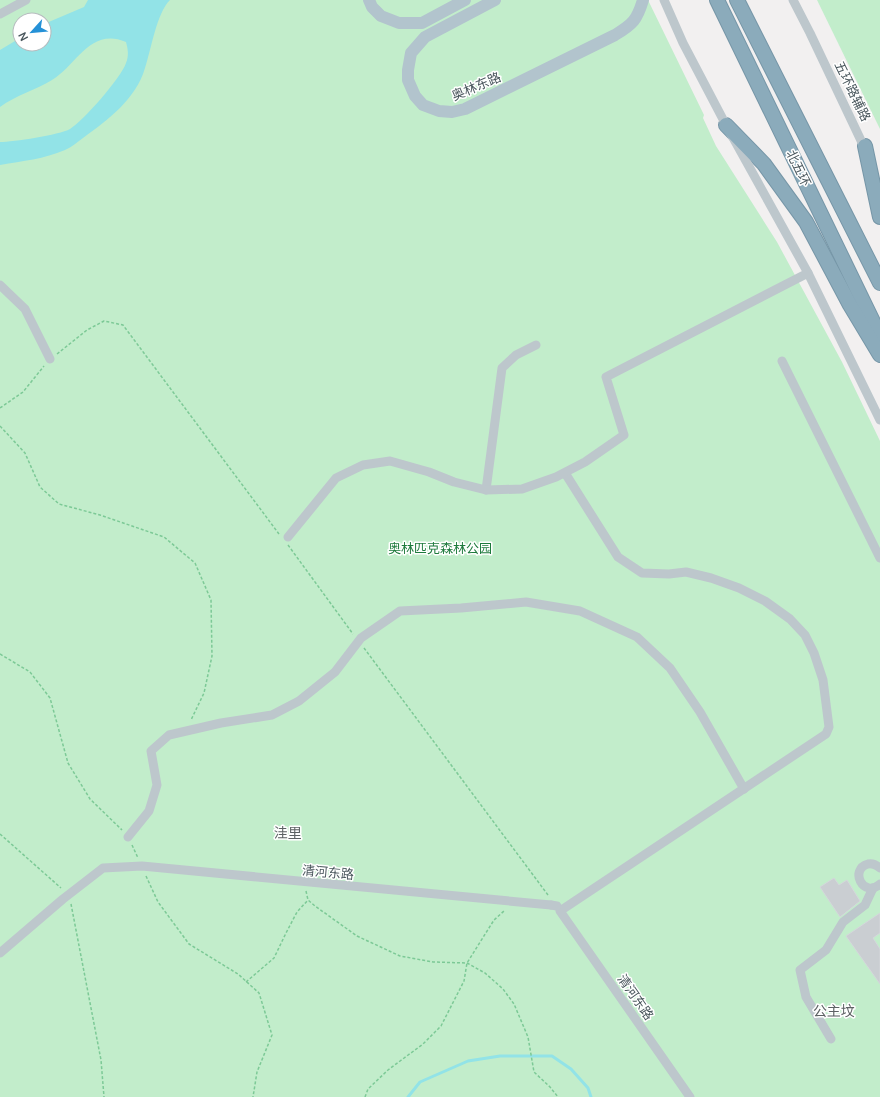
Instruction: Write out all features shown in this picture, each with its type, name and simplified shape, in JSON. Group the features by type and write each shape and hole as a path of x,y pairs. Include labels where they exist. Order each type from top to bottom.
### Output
{"highway":[{"name":"北五环","path":"717,0 880,336"},
{"name":"北五环","path":"737,0 880,283"},
{"path":"726,125 764,164 806,222 850,305 880,355"},
{"path":"865,146 880,217"}],"main road":[{"path":"369,0 372,7 381,16 398,23 422,23 465,0"},
{"name":"奥林东路","path":"495,0 425,37 411,53 408,80 415,96 423,105 439,111 452,112 465,109 631,26 639,12 643,0"}],"street":[{"path":"0,14 26,0"},
{"path":"664,0 683,43 726,125 808,273 880,420"},
{"name":"五环路辅路","path":"793,0 865,146 880,196"},
{"path":"288,537 336,478 363,465 390,461 429,472 454,482 486,490 522,489 565,473 585,462 624,435 606,377 808,273"},
{"path":"0,285 25,309 50,359"},
{"path":"486,490 502,368 516,355 536,345"},
{"path":"782,361 880,558"},
{"path":"556,907 744,789 826,734 829,727 823,680 814,653 805,636 790,619 765,601 739,588 711,578 686,572 669,574 642,572 618,557 565,473"},
{"path":"128,837 149,812 157,785 151,751 169,735 221,723 272,715 298,701 335,672 359,641 400,611 461,608 526,602 580,611 637,637 670,668 700,712 744,789"},
{"path":"878,885 869,888 862,884 858,877 860,869 867,864 875,864 880,868"},
{"name":"清河东路","path":"69,895 103,868 142,866 556,907 690,1097"},
{"path":"831,1039 806,997 800,970 826,950 843,922 865,905 878,885"},
{"path":"0,953 69,895"}],"path":[{"path":"0,408 23,392 50,359 87,330 104,321 123,325 556,907"},
{"path":"0,426 25,453 40,487 59,504 100,516 164,538 195,563 211,600 212,656 204,693 186,731"},
{"path":"0,834 69,895 101,1060 104,1097"},
{"path":"304,882 308,900 357,936 400,956 434,962 467,963 485,973 503,989 514,1004 528,1037 534,1072 558,1097"},
{"path":"246,982 274,958 297,912 308,900"},
{"path":"365,1097 368,1089 388,1070 423,1044 441,1026 464,981 467,963 494,920 513,902"}],"green space":[{"name":"奥林匹克森林公园","path":"0,0 648,0 704,115 703,118 716,146 777,242 842,362 880,441 880,1097 0,1097"},
{"path":"817,0 880,0 880,129 879,127"}],"water":[{"path":"88,0 170,0 161,13 141,79 128,99 120,108 102,124 65,150 41,158 0,165 0,142 36,138 56,134 70,129 101,99 123,70 128,58 126,42 114,39 93,43 52,80 0,107 0,50 12,43 12,52 52,52 52,21 84,7"}],"building":[{"path":"834,878 839,885 847,880 860,901 840,917 820,887"},
{"path":"880,913 880,933 873,938 880,949 880,984 846,936"}],"waterway":[{"path":"408,1097 420,1082 468,1061 500,1056 552,1056 571,1069 588,1088 591,1097"}],"district":[{"name":"洼里","path":"288,833"},
{"name":"公主坟","path":"834,1011"}]}
